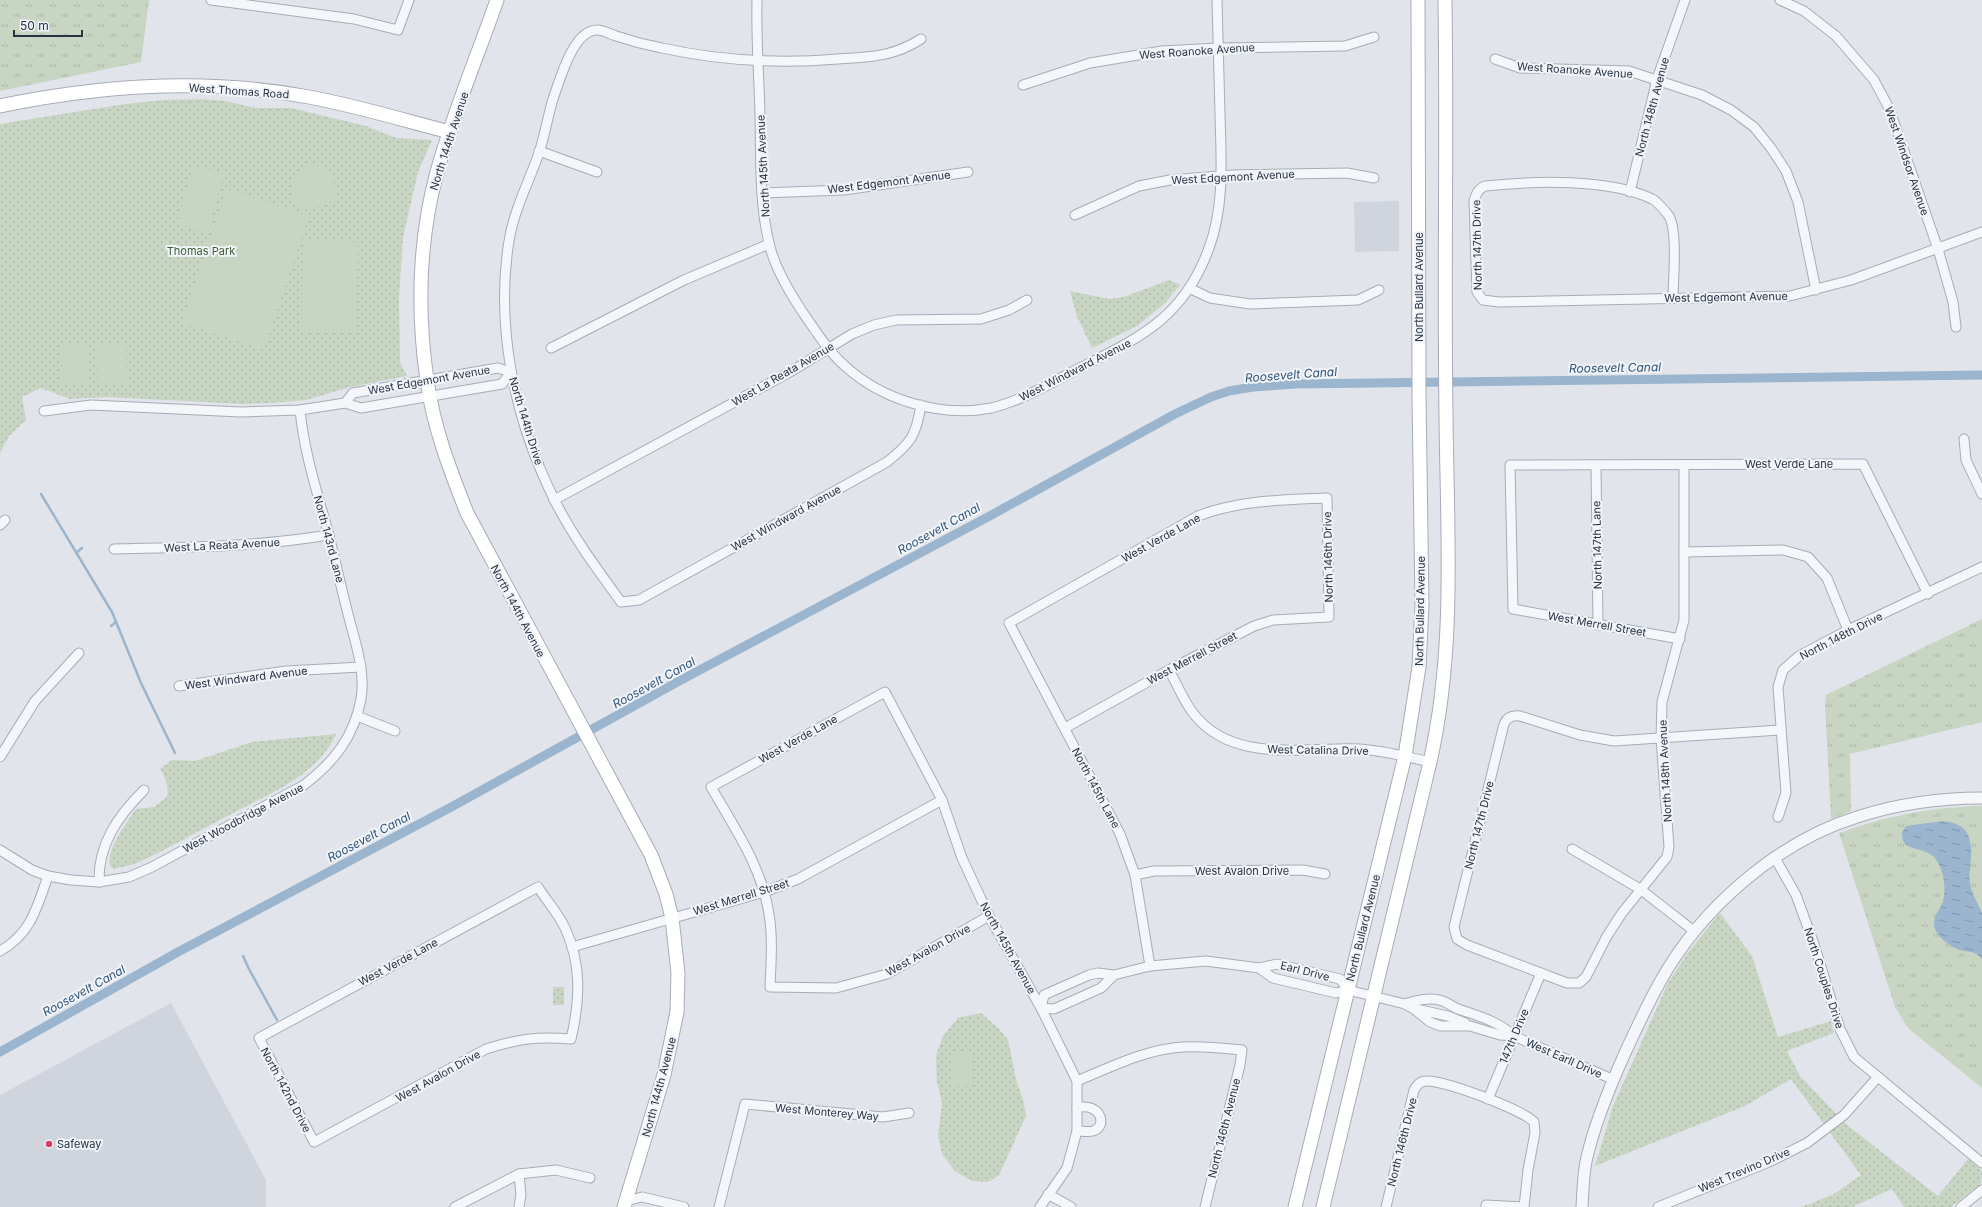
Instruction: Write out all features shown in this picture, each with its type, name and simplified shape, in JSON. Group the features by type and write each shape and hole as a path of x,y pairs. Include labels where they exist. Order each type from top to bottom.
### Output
{"main road":[{"name":"North 144th Avenue","path":"497,0 450,132 437,172 430,202 422,263 423,340 427,380 437,428 467,513 651,855 666,894 672,918 678,973 677,1012 664,1075 627,1205"},
{"name":"North Bullard Avenue","path":"1296,1207 1405,756 1416,690 1421,639 1418,0"},
{"path":"1323,1207 1430,762 1442,703 1449,603 1446,394 1445,0"},
{"name":"West Thomas Road","path":"0,106 95,90 203,86 258,90 308,97 450,132"}],"street":[{"path":"211,0 354,19 398,30 409,0"},
{"name":"North 145th Avenue","path":"757,0 762,193 769,244 783,280 801,310 828,349 845,366 878,390 921,405"},
{"path":"1217,0 1221,176 1216,227 1210,247 1191,289 1210,298 1250,304 1358,300 1379,290"},
{"name":"North 148th Avenue","path":"1630,192 1657,79 1685,0"},
{"name":"West Windsor Avenue","path":"1780,0 1804,11 1836,36 1874,80 1890,108 1938,249 1953,302 1956,327"},
{"name":"North 144th Drive","path":"627,602 621,602 597,569 554,500 529,436 511,372 506,304 509,240 515,213 539,151 559,83 576,43 584,34 597,30 643,44 697,56 759,62"},
{"name":"West Roanoke Avenue","path":"1023,85 1090,63 1162,51 1218,48 1344,46 1374,37"},
{"path":"759,62 807,62 881,56 905,49 921,39"},
{"name":"West Roanoke Avenue","path":"1495,59 1520,68 1629,71 1702,95 1731,110 1754,127 1771,148 1786,171 1798,202 1816,290"},
{"path":"539,151 597,172"},
{"name":"West Edgemont Avenue","path":"762,193 844,190 968,172"},
{"name":"West Edgemont Avenue","path":"1075,215 1139,186 1170,180 1221,176 1347,173 1374,178"},
{"name":"North 147th Drive","path":"1483,300 1476,292 1474,201 1480,189 1495,185 1570,182 1630,192"},
{"path":"1630,192 1653,199 1669,217 1674,236 1673,298"},
{"name":"West Edgemont Avenue","path":"1483,300 1499,302 1790,296 1816,290 1938,249 1982,232"},
{"path":"551,348 684,280 769,244"},
{"name":"West Windward Avenue","path":"627,602 639,600 887,462 906,447 914,434 921,405 955,412 989,408 1018,400 1147,332 1172,311 1191,289"},
{"name":"West La Reata Avenue","path":"554,500 790,372 852,334 874,325 896,320 981,319 1009,310 1026,300"},
{"name":"West Edgemont Avenue","path":"44,411 69,407 103,405 241,412 300,410 345,403 361,408 430,395 502,384 511,372 498,368 353,393 345,403"},
{"name":"North 143rd Lane","path":"300,410 306,456 328,535 361,667"},
{"path":"1964,438 1966,460 1982,494"},
{"name":"West Verde Lane","path":"1513,609 1510,465 1596,466 1863,464 1928,594"},
{"name":"North 148th Avenue","path":"1540,973 1567,983 1576,984 1583,981 1607,936 1640,889 1666,860 1669,850 1661,738 1662,702 1684,620 1684,465"},
{"name":"North 147th Lane","path":"1596,466 1598,625"},
{"name":"West Verde Lane","path":"1009,623 1198,516 1220,508 1248,502 1327,498"},
{"name":"North 146th Drive","path":"1327,498 1329,617"},
{"name":"West La Reata Avenue","path":"114,549 212,546 292,541 328,535"},
{"path":"1684,552 1783,550 1808,557 1827,578 1848,630"},
{"path":"1928,594 1982,568"},
{"name":"North 148th Drive","path":"1778,817 1786,793 1780,730 1778,687 1783,670 1799,656 1848,630 1928,594"},
{"name":"West Merrell Street","path":"1513,609 1680,639"},
{"name":"West Merrell Street","path":"1065,728 1169,670 1254,626 1273,620 1329,617"},
{"name":"North 145th Lane","path":"1009,623 1120,834 1135,875 1150,966"},
{"path":"0,757 35,701 78,653"},
{"name":"West Windward Avenue","path":"179,686 286,670 361,667"},
{"name":"West Woodbridge Avenue","path":"0,850 32,870 48,876 99,882 128,877 152,867 304,785 322,771 335,758 346,742 357,716 361,699 361,667"},
{"name":"West Catalina Drive","path":"1169,670 1194,714 1215,733 1233,742 1267,750 1359,750 1405,756 1430,762"},
{"name":"North 145th Avenue","path":"885,692 942,800 962,858 989,916 1041,1008 1077,1081 1078,1132 1067,1168 1040,1207"},
{"name":"West Verde Lane","path":"764,892 755,866 711,787 885,692"},
{"path":"357,716 395,731"},
{"name":"North 147th Drive","path":"1540,973 1467,945 1457,939 1454,927 1504,724 1508,718 1514,716 1524,717 1596,739 1622,741 1661,738"},
{"path":"1661,738 1780,730"},
{"path":"99,882 98,866 101,852 106,841 127,807 144,790"},
{"path":"1582,1207 1583,1183 1587,1156 1614,1080 1660,981 1694,931 1728,894 1775,858 1818,833 1856,817 1928,802 1982,798"},
{"name":"West Merrell Street","path":"572,947 764,892 798,879 830,863 942,800"},
{"path":"1572,849 1640,889 1694,931"},
{"name":"North Couples Drive","path":"1775,858 1796,895 1814,944 1840,1029 1854,1057 1982,1163"},
{"name":"West Avalon Drive","path":"1135,875 1154,871 1303,870 1325,874"},
{"path":"0,951 9,946 33,920 48,876"},
{"name":"West Verde Lane","path":"259,1038 538,887 564,927 572,947"},
{"name":"West Avalon Drive","path":"764,892 769,914 771,939 770,987 836,988 874,978 886,974 989,916"},
{"name":"West Avalon Drive","path":"314,1142 486,1049 515,1040 536,1037 570,1039 577,1004 578,983 572,947"},
{"name":"Earl Drive","path":"1114,975 1101,988 1054,1009 1041,1008 1044,995 1089,975 1098,973 1114,975 1150,966 1206,961 1259,968 1277,964 1340,980 1348,990 1336,994 1273,978 1259,968"},
{"name":"147th Drive","path":"1488,1099 1540,973"},
{"name":"West Earll Drive","path":"1348,990 1405,1004 1414,1009 1430,1022 1440,1026 1470,1026 1500,1035 1514,1036"},
{"name":"West Earll Drive","path":"1405,1004 1437,999 1445,1001 1456,1008 1503,1026 1514,1036 1614,1080"},
{"name":"North 142nd Drive","path":"259,1038 314,1142"},
{"name":"North 146th Avenue","path":"1077,1081 1135,1056 1170,1049 1182,1047 1242,1050 1240,1064 1205,1207"},
{"name":"West Trevino Drive","path":"1658,1207 1768,1162 1807,1143 1844,1115 1878,1077"},
{"name":"North 146th Drive","path":"1386,1207 1414,1090 1418,1084 1423,1081 1437,1082 1488,1099"},
{"path":"1486,1205 1524,1207 1527,1176 1535,1133 1534,1122 1529,1117 1488,1099"},
{"name":"West Monterey Way","path":"719,1207 745,1104 883,1117 909,1113"},
{"path":"1077,1107 1093,1108 1099,1114 1101,1121 1100,1127 1094,1131 1078,1132"},
{"path":"455,1207 519,1174 556,1170 590,1178"},
{"path":"519,1174 519,1207"},
{"path":"1961,1207 1982,1190"},
{"path":"1048,1194 1071,1207"},
{"path":"627,1205 642,1197 684,1207"}],"shaded area":[{"path":"1399,201 1399,251 1355,252 1354,202"},
{"path":"171,1003 266,1180 266,1207 0,1207 0,1095"}],"green space":[{"path":"0,0 149,0 141,62 0,91"},
{"name":"Thomas Park","path":"201,99 224,101 256,108 291,108 366,126 396,138 432,140 418,172 403,237 399,299 400,362 407,376 350,387 306,400 243,404 108,397 70,399 41,388 22,397 26,420 9,436 0,453 0,124 125,104 164,100"},
{"path":"310,163 332,171 337,200 306,210 294,204 292,186 296,175 304,166"},
{"path":"193,165 224,174 208,233 177,224"},
{"path":"227,189 309,216 264,350 182,323"},
{"path":"303,240 358,242 356,333 301,332"},
{"path":"1169,280 1180,285 1164,304 1137,326 1092,348 1076,314 1070,291 1109,299 1124,297"},
{"path":"126,343 126,363 97,364 97,344"},
{"path":"88,344 88,364 59,365 59,345"},
{"path":"126,364 127,384 98,384 98,365"},
{"path":"88,365 89,385 60,385 59,366"},
{"path":"1982,619 1982,722 1850,754 1851,811 1831,819 1825,705 1826,695"},
{"path":"336,734 328,748 317,761 305,772 276,791 152,856 134,864 114,869 110,866 111,851 114,844 136,809 154,807 167,797 168,789 160,769 172,760 195,761 252,742"},
{"path":"1982,806 1982,1088 1908,1028 1895,1007 1839,833 1892,817 1927,810"},
{"path":"1720,913 1752,956 1778,1037 1831,1021 1834,1033 1787,1051 1800,1076 1847,1125 1938,1196 1968,1159 1982,1171 1981,1184 1951,1207 1904,1207 1892,1189 1852,1207 1802,1207 1834,1194 1861,1175 1791,1079 1745,1106 1595,1166 1613,1106 1668,983 1687,954"},
{"path":"553,987 564,987 564,1005 553,1005"},
{"path":"981,1013 998,1028 1008,1040 1016,1079 1023,1100 1026,1116 999,1175 988,1182 972,1181 955,1171 942,1154 938,1135 942,1103 937,1082 936,1055 943,1036 958,1018"},
{"path":"951,1053 973,1053 973,1086 952,1086"}],"water":[{"path":"1943,821 1961,826 1968,835 1970,841 1970,884 1982,913 1982,959 1975,953 1953,947 1942,939 1935,929 1934,921 1936,914 1942,905 1945,890 1940,866 1930,854 1909,846 1902,839 1902,832 1906,826"}],"waterway":[{"name":"Roosevelt Canal","path":"0,1052 178,952 455,805 681,680 986,518 1175,414 1211,397 1229,391 1253,387 1296,384 1982,375"},
{"path":"41,494 112,612 141,683 175,753"},
{"path":"76,553 82,548"},
{"path":"111,626 116,622"},
{"path":"243,956 277,1020"}],"place":[{"name":"Safeway","path":"49,1144"}]}
